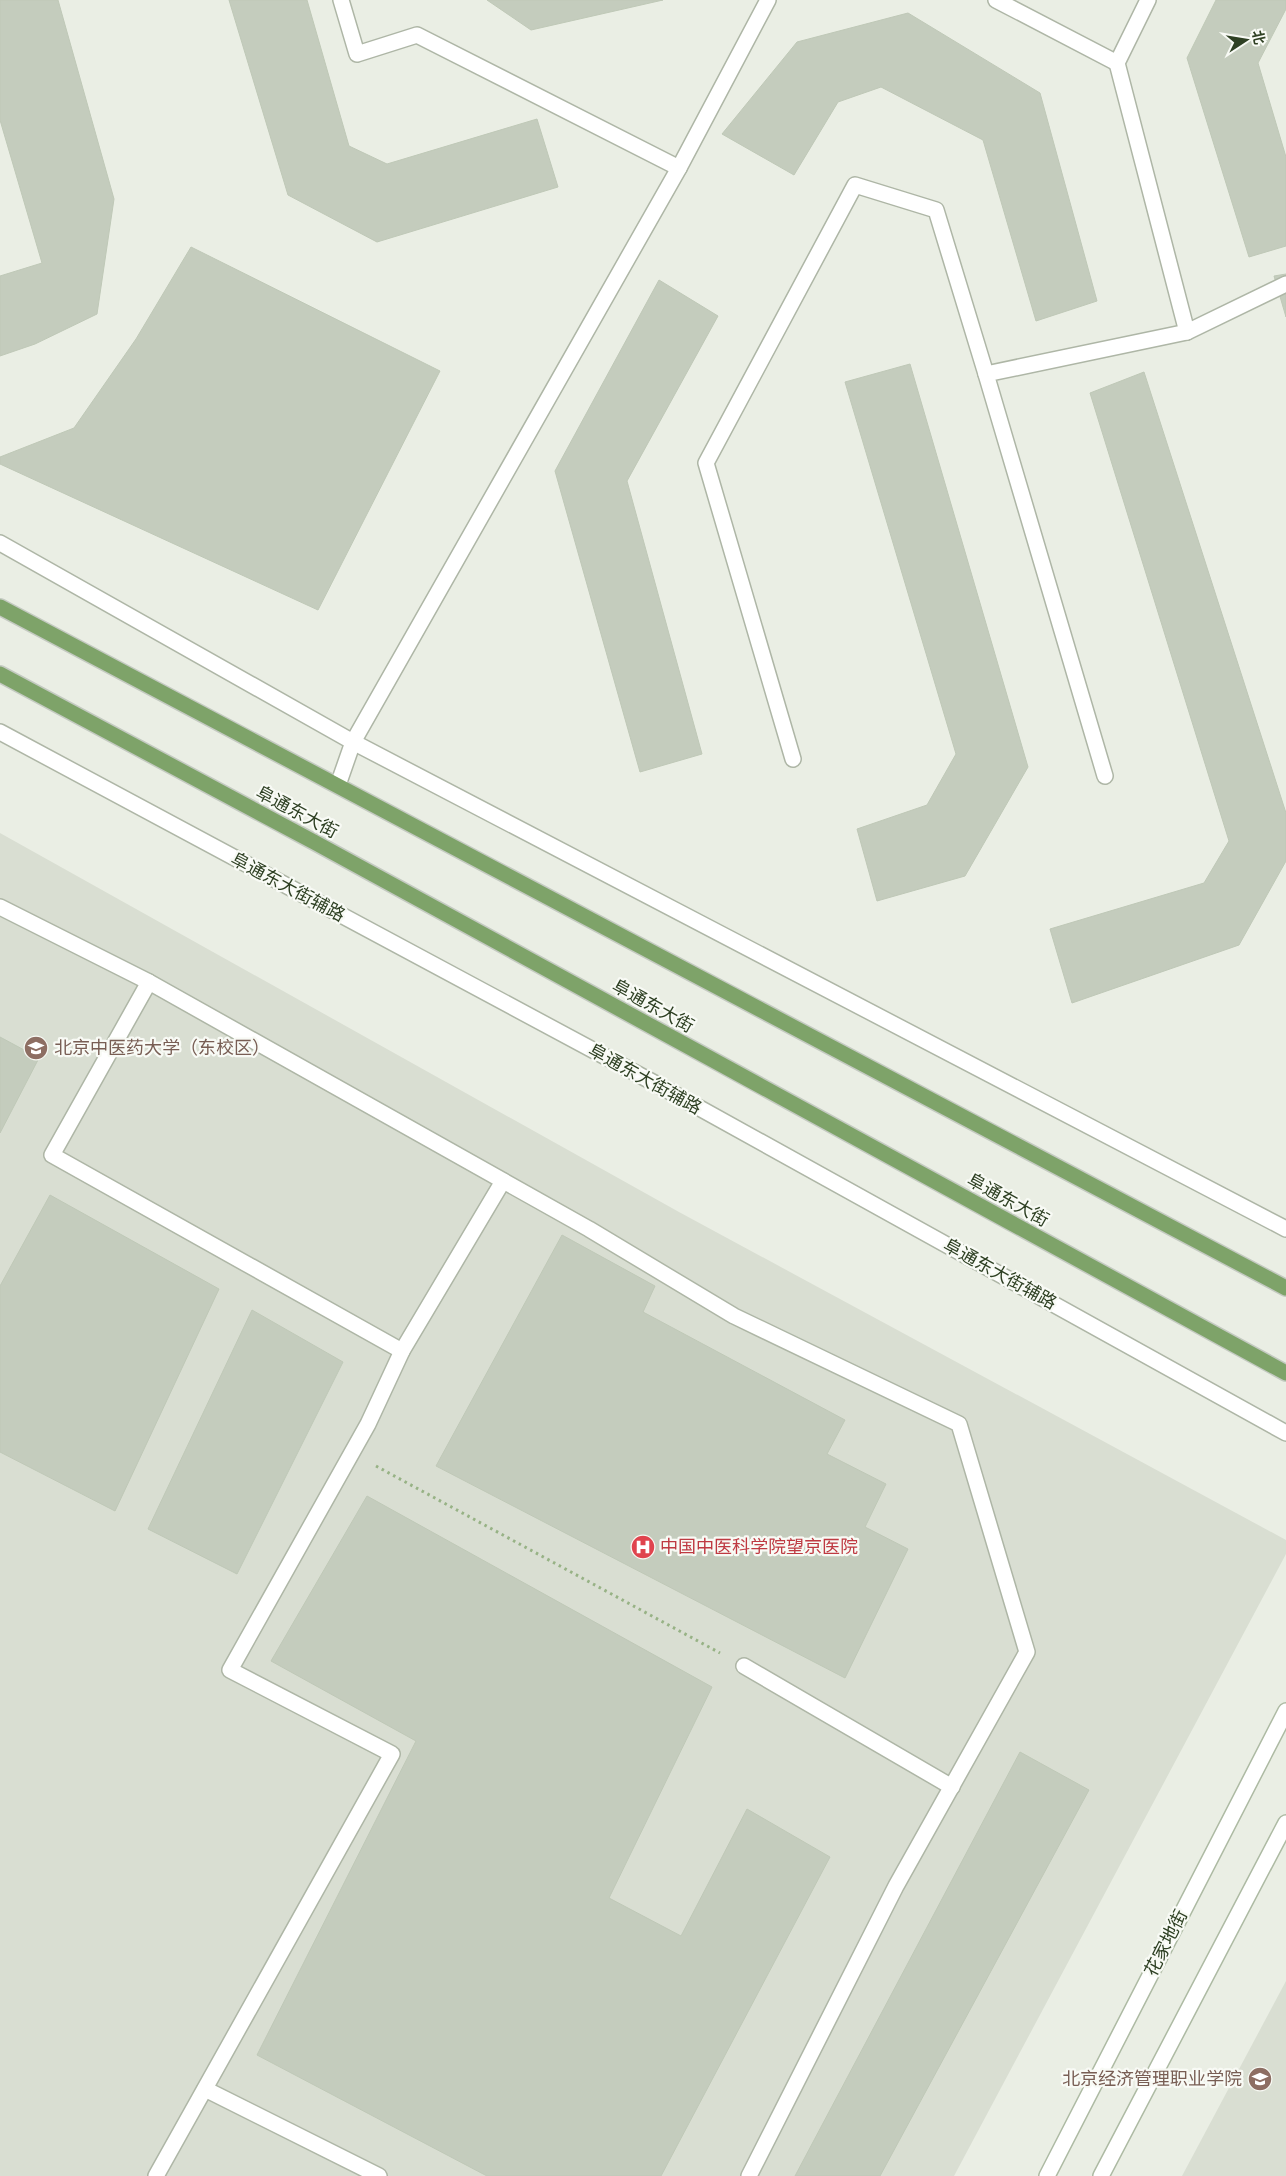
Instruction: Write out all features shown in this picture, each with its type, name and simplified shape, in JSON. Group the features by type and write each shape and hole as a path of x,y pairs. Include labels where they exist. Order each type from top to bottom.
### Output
{"main road":[{"path":"0,607 1286,1288"},
{"name":"阜通东大街","path":"0,674 331,852 1286,1373"}],"street":[{"path":"341,0 357,54 417,35 679,168"},
{"path":"338,785 353,742 679,168 768,0"},
{"path":"996,0 1117,63"},
{"path":"1148,0 1117,63 1187,332"},
{"path":"793,759 706,463 855,185 936,210 1106,776"},
{"path":"986,374 1187,332 1286,284"},
{"path":"0,543 353,742 1286,1228"},
{"name":"阜通东大街辅路","path":"0,732 658,1085 1286,1433"},
{"path":"0,907 149,982 589,1229 734,1316 959,1424 1027,1652 896,1886 749,2176"},
{"path":"149,982 52,1155 402,1351"},
{"path":"156,2176 392,1754 230,1670 352,1452 402,1351 503,1181"},
{"path":"744,1666 952,1787"},
{"name":"花家地街","path":"1047,2176 1286,1711"},
{"path":"1101,2176 1286,1822"},
{"path":"205,2089 379,2176"}],"path":[{"path":"352,1452 744,1666"}],"shaded area":[{"name":"中国中医科学院望京医院","path":"0,833 679,1212 1286,1540 1286,1554 954,2176 0,2176"},
{"name":"北京经济管理职业学院","path":"1286,1981 1286,2176 1182,2176"}],"building":[{"path":"0,0 58,0 114,199 97,314 35,344 0,356 0,276 42,263 0,120"},
{"path":"229,0 307,0 349,146 387,164 537,119 558,187 377,242 288,195"},
{"path":"487,0 663,0 531,30"},
{"path":"1216,0 1286,0 1286,9 1258,63 1286,157 1286,246 1249,257 1187,58"},
{"path":"908,13 1040,93 1097,301 1036,321 983,140 881,87 838,102 794,175 722,134 797,42"},
{"path":"191,247 440,371 318,610 0,464 0,457 74,428 136,339"},
{"path":"1286,274 1286,317 1274,276"},
{"path":"659,280 718,316 627,481 702,754 640,772 555,471"},
{"path":"910,364 1028,767 965,876 877,901 857,829 927,805 956,754 845,382"},
{"path":"1144,372 1286,813 1286,861 1239,945 1072,1003 1050,929 1204,883 1229,841 1090,393"},
{"path":"0,1037 39,1058 0,1133"},
{"path":"50,1195 219,1289 115,1511 0,1452 0,1286"},
{"path":"562,1235 655,1286 643,1312 845,1420 827,1454 886,1484 865,1527 908,1549 845,1678 436,1466"},
{"path":"252,1310 343,1362 237,1574 148,1529"},
{"path":"367,1496 712,1687 609,1898 681,1936 747,1809 830,1857 661,2176 487,2176 257,2055 416,1741 271,1661"},
{"path":"1020,1752 1089,1790 880,2176 795,2176"}],"place":[{"name":"北京中医药大学（东校区）","path":"36,1048"},
{"name":"中国中医科学院望京医院","path":"643,1547"},
{"name":"北京经济管理职业学院","path":"1260,2079"}]}
